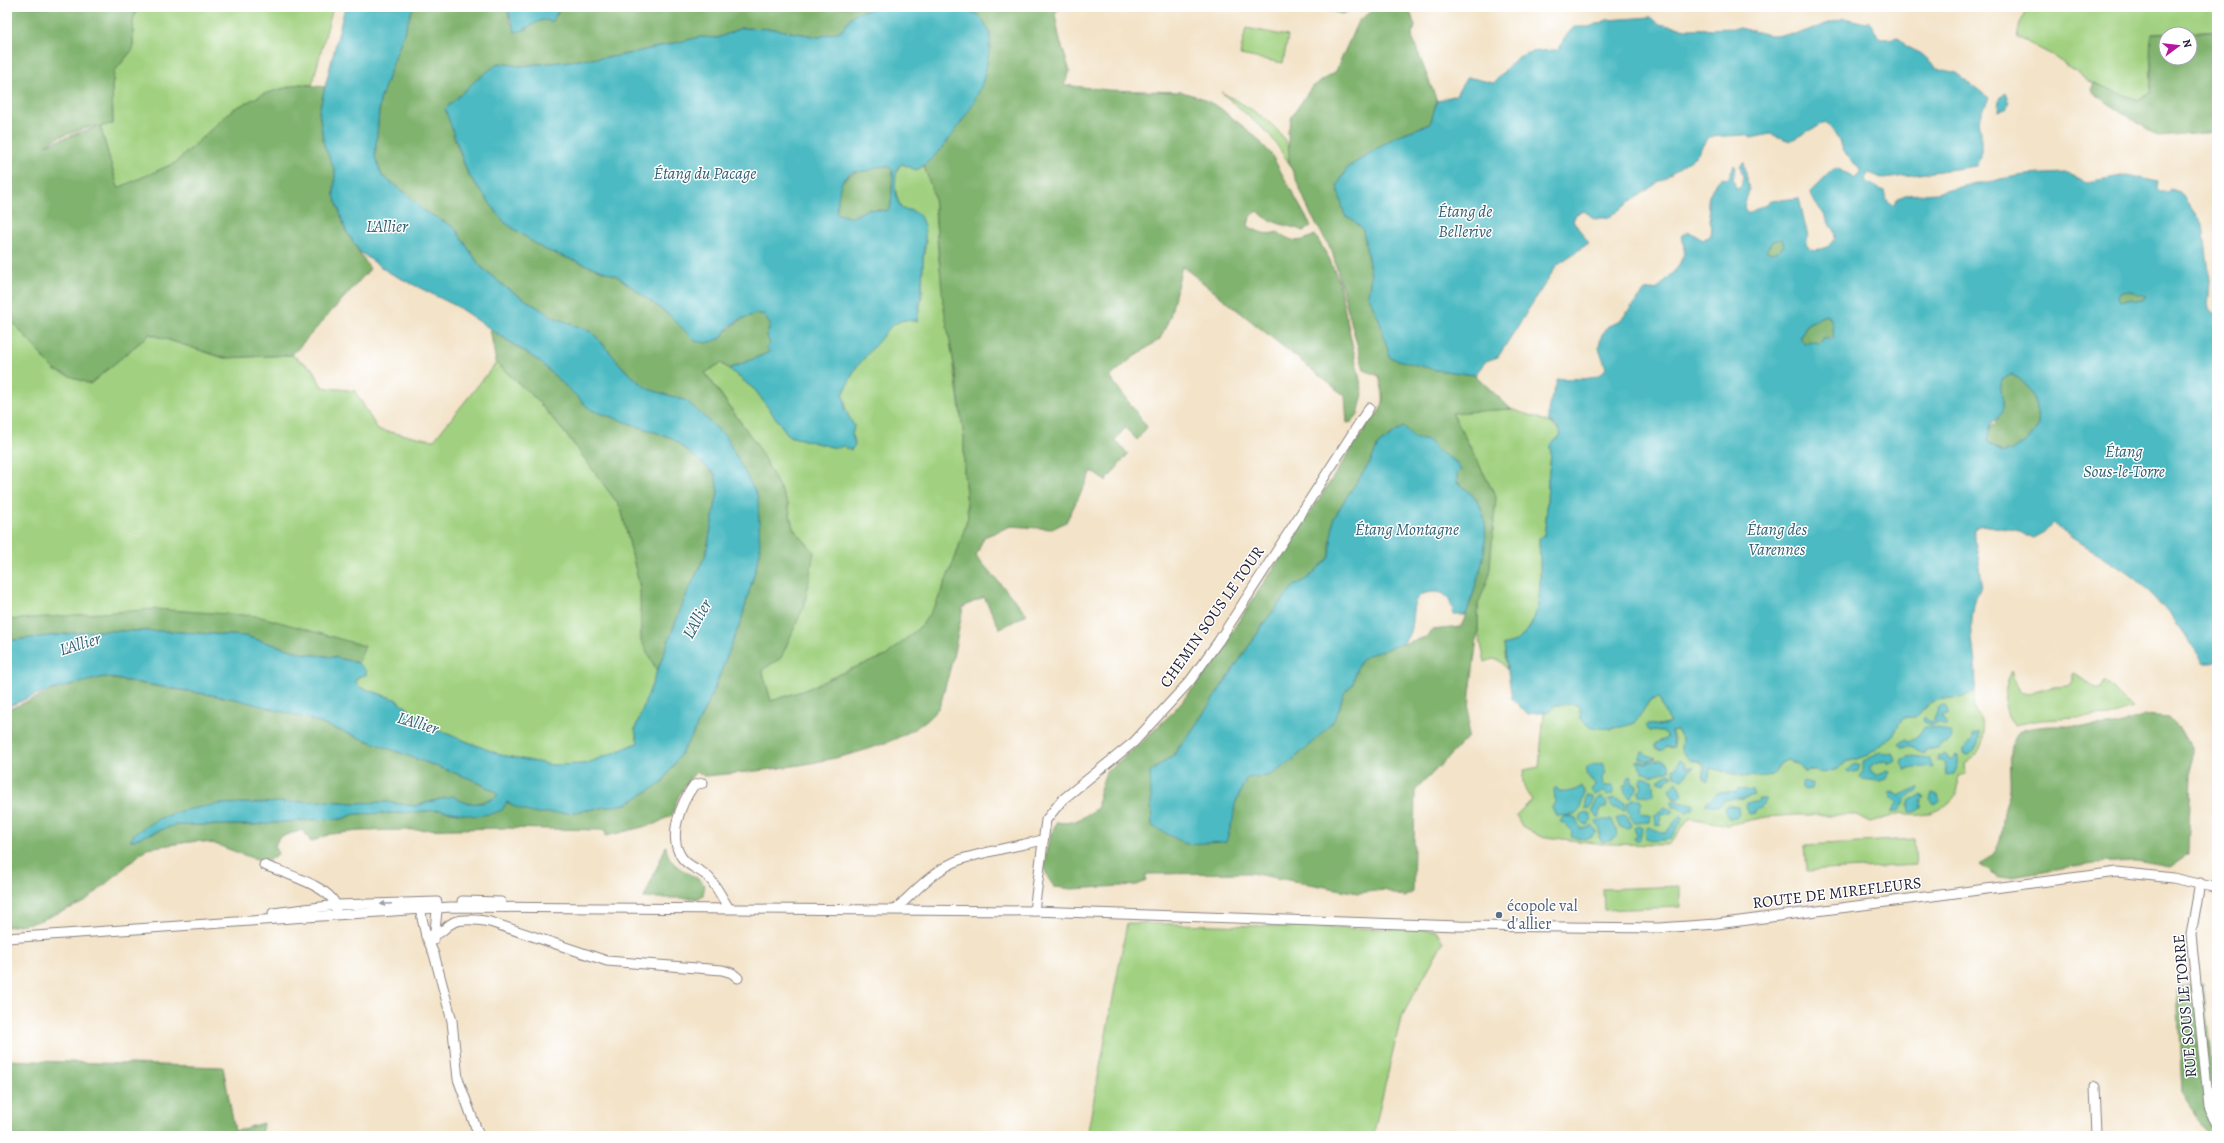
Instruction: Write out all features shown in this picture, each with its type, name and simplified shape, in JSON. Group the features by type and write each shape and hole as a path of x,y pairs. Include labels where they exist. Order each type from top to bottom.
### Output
{"street":[{"name":"CHEMIN SOUS LE TOUR","path":"1034,911 1046,820 1062,800 1134,742 1190,680 1218,642 1369,408"},
{"path":"703,783 694,785 684,798 676,825 676,846 683,859 709,878 728,907"},
{"path":"896,909 920,885 940,870 961,860 1043,840"},
{"path":"264,865 324,890 336,905 336,915"},
{"name":"ROUTE DE MIREFLEURS","path":"621,908 728,907 1034,911 1459,926 1659,928 1717,924 2117,872 2150,874 2200,883 2217,888"},
{"name":"RUE SOUS LE TORRE","path":"2200,883 2191,935 2209,1106 2217,1125"},
{"path":"7,938 186,924 336,915 482,900 621,908"},
{"path":"186,924 336,905 423,905 437,908 621,908"},
{"path":"423,905 434,954 452,1021 458,1079 477,1134"},
{"path":"451,907 454,922"},
{"path":"430,936 437,908"},
{"path":"430,936 438,936 454,922 473,920 490,922 607,961 722,970 732,973 738,978"},
{"path":"2094,1086 2096,1136"}],"green space":[{"path":"14,7 137,7 133,21 133,49 114,72 112,88 113,124 100,126 118,188 175,163 232,110 263,94 300,84 325,87 319,111 324,145 335,171 334,195 346,231 370,269 292,355 224,358 150,334 90,384 54,370 7,315 8,18","holes":["93,126 98,126 45,145 59,137"]},
{"path":"137,7 333,7 312,85 299,84 264,94 232,110 175,163 118,188 100,125 113,124 112,88 114,72 133,49 133,21"},
{"path":"413,7 507,7 510,22 524,31 538,20 557,15 560,7 880,7 855,13 840,31 819,37 774,29 741,28 718,38 700,37 619,56 520,66 499,63 453,135 468,174 504,222 543,249 617,276 670,316 695,341 720,339 734,324 740,320 752,315 765,314 770,324 767,336 770,344 766,348 770,352 729,369 721,363 705,373 757,445 788,504 793,528 814,552 805,604 781,658 762,670 771,701 805,690 851,669 886,656 922,625 936,604 956,556 968,517 964,473 964,438 956,375 943,304 934,196 924,166 946,144 966,114 983,81 990,34 978,14 952,7 1060,7 1055,14 1060,41 1070,71 1064,85 1108,90 1182,92 1202,98 1220,108 1255,136 1271,154 1311,226 1304,231 1267,219 1258,211 1250,217 1248,226 1262,233 1269,234 1277,232 1295,241 1303,240 1315,235 1329,258 1338,279 1363,394 1358,414 1352,422 1347,423 1345,396 1182,266 1170,317 1160,339 1132,358 1110,377 1147,427 1137,440 1125,428 1115,440 1128,454 1106,481 1092,471 1066,522 1052,529 1011,526 984,537 976,556 1027,614 1000,629 984,597 963,607 953,657 941,703 939,707 920,725 895,739 864,750 830,759 795,766 730,774 704,776 697,771 682,791 676,802 672,815 655,824 606,836 606,831 600,830 502,828 360,831 330,834 311,842 303,830 279,837 275,846 278,854 268,861 252,858 215,844 197,841 147,848 85,902 36,922 7,927 7,710 89,675 235,699 306,718 471,779 495,791 498,795 493,799 473,804 443,798 415,806 387,802 355,803 326,801 219,804 131,841 175,825 252,825 307,820 342,819 355,814 440,810 459,813 502,810 507,802 517,808 568,813 626,804 662,783 692,736 713,692 741,621 760,553 687,401 648,389 626,371 592,332 553,317 505,287 480,266 454,227 424,211 406,193 382,176 375,156 380,100"},
{"path":"1316,7 1361,7 1342,14"},
{"path":"2028,7 2217,7 2217,30 2198,31 2198,26 2158,26 2158,34 2151,34 2150,93 2137,100 2088,81 2054,56 2017,37 2021,19"},
{"path":"1397,9 1411,14 1415,26 1412,37 1437,101 1430,124 1396,136 1347,168 1352,219 1363,230 1371,276 1368,295 1379,319 1436,370 1475,375 1511,409 1452,413 1496,497 1489,577 1478,604 1478,631 1470,693 1468,737 1415,791 1413,892 1404,897 1384,890 1358,893 1250,873 1146,874 1146,881 1137,885 1072,889 1054,887 1048,879 1045,861 1049,840 1057,822 1063,823 1074,821 1084,817 1098,807 1099,792 1106,772 1144,740 1172,713 1200,680 1370,421 1382,406 1383,396 1379,376 1364,370 1332,251 1311,215 1289,163 1288,131 1292,116 1311,88 1336,71 1358,21 1374,10","holes":["1403,427 1415,438 1429,441 1438,451 1456,462 1457,482 1475,498 1484,517 1484,549 1481,566 1472,599 1461,627 1431,630 1426,637 1368,654 1364,657 1356,671 1353,684 1345,692 1336,715 1324,730 1292,759 1273,773 1267,776 1246,779 1235,804 1150,772 1172,756 1191,732 1267,619 1294,586 1307,579 1330,557 1330,543 1342,504 1371,461 1378,445"]},
{"path":"1246,28 1288,36 1283,63 1240,55"},
{"path":"2217,30 2217,132 2159,137 2093,93 2092,88 2094,83 2137,100 2150,93 2151,34 2158,34 2158,66 2198,66 2198,32"},
{"path":"1221,92 1254,111 1277,129 1285,140 1289,151 1289,163 1270,135"},
{"path":"902,164 916,170 924,166 934,195 938,253 964,438 964,473 968,517 956,556 936,604 922,625 886,656 851,669 805,690 771,701 762,670 802,540 793,528 788,504 757,445 705,372 721,363 755,390 789,436 832,447 844,446 847,449 855,443 852,435 854,426 847,415 846,402 842,397 855,369 892,324 903,320 917,321 922,295 923,261 926,241 913,211 902,209 897,198 895,179 898,168"},
{"path":"880,166 888,166 893,171 891,206 887,211 868,209 851,218 836,213 838,194 840,186 844,180 853,173"},
{"path":"1782,239 1784,246 1777,252 1770,253 1767,250 1772,241"},
{"path":"2130,291 2146,296 2143,300 2135,300 2132,298 2120,301 2118,296 2120,292"},
{"path":"7,315 54,370 90,384 150,334 224,358 292,355 313,369 322,387 355,391 378,430 434,440 496,363 535,398 570,439 621,508 640,588 641,640 657,671 635,729 638,743 585,764 552,765 501,755 435,729 395,699 359,687 356,682 357,677 366,675 366,672 358,663 334,657 7,635"},
{"path":"1825,315 1832,322 1834,337 1823,339 1818,345 1810,342 1804,343 1800,337 1807,324"},
{"path":"490,329 540,362 591,410 672,438 715,474 718,492 706,554 685,598 657,671 641,640 640,588 621,508 570,439 535,398 496,363"},
{"path":"2010,375 2017,377 2023,382 2033,396 2038,413 2038,421 2035,433 2027,441 2012,450 2003,453 1987,441 1990,428 1997,421 2004,404 1999,390 2002,380"},
{"path":"1511,409 1545,421 1561,433 1560,437 1550,446 1551,459 1545,529 1544,536 1539,539 1540,593 1534,619 1528,630 1519,639 1504,645 1507,670 1500,661 1493,659 1485,662 1478,631 1478,604 1489,576 1496,497 1452,412"},
{"path":"155,609 258,616 365,646 358,663 334,657 305,654 245,636 163,631 91,631 7,641 7,620"},
{"path":"2012,671 2019,692 2027,694 2053,687 2068,686 2072,681 2072,674 2074,673 2096,689 2101,689 2105,681 2132,708 2109,716 2041,720 2014,725 2010,720 2005,706 2005,691"},
{"path":"1975,690 1974,709 1982,726 1982,745 1975,756 1965,764 1966,774 1958,776 1958,789 1954,798 1948,804 1933,812 1916,815 1902,813 1870,822 1856,815 1796,815 1766,817 1727,825 1690,818 1669,845 1602,844 1539,836 1522,826 1516,815 1532,800 1524,786 1524,770 1539,767 1544,713 1550,712 1555,705 1573,704 1579,706 1581,718 1610,729 1635,723 1650,700 1659,698 1670,724 1660,726 1648,724 1649,731 1663,732 1668,736 1655,744 1656,748 1662,751 1666,747 1672,749 1674,739 1671,731 1677,730 1682,739 1681,750 1690,760 1703,764 1703,775 1708,781 1710,768 1746,777 1775,772 1782,762 1789,760 1809,770 1823,772 1835,770 1847,762 1868,755 1893,736 1901,720 1906,717 1915,718 1932,702 1966,696"},
{"path":"2145,716 2168,718 2182,731 2192,749 2188,854 2169,867 2136,861 2095,863 1999,878 1980,865 1993,853 2000,842 2005,809 2010,791 2011,745 2018,732 2051,726 2095,727 2111,725"},
{"path":"1914,839 1916,865 1807,871 1805,845"},
{"path":"666,846 671,860 676,865 700,880 705,885 703,895 699,898 644,898"},
{"path":"1680,886 1680,907 1604,910 1603,889"},
{"path":"1127,923 1436,930 1443,942 1401,1018 1373,1136 1087,1136"},
{"path":"2203,983 2214,1087 2217,1094 2217,1136 2209,1136 2182,1093 2177,987"},
{"path":"7,1060 223,1067 235,1131 263,1123 261,1136 7,1136"}],"water":[{"name":"L'Allier","path":"345,7 413,7 380,100 375,156 382,176 406,193 424,211 454,227 480,266 505,287 553,317 592,332 626,371 648,389 687,401 726,437 758,497 760,553 741,621 713,692 692,736 662,783 626,804 568,813 532,813 517,808 507,802 502,810 495,813 476,816 440,810 355,814 342,819 307,820 252,825 175,825 130,841 135,833 158,819 184,810 219,804 326,801 355,803 387,802 415,806 453,796 464,802 482,803 493,799 498,795 495,791 471,779 306,718 235,699 104,677 40,693 7,707 7,641 91,631 163,631 245,636 305,654 334,657 358,663 366,671 366,675 357,677 356,682 359,687 395,699 435,729 501,755 552,765 585,764 638,743 635,729 685,598 706,554 718,492 715,474 672,438 591,410 540,362 456,306 388,272 360,252 346,231 334,195 335,171 324,145 319,111"},
{"path":"507,7 560,7 552,22 542,20 525,29 515,32"},
{"name":"Étang du Pacage","path":"880,7 952,7 978,14 988,30 990,39 986,71 983,81 973,104 956,131 935,155 916,170 902,164 898,167 896,194 899,204 902,209 913,211 917,214 921,218 925,229 922,285 917,321 903,320 892,325 855,369 842,397 845,399 845,409 854,426 852,435 855,445 851,450 844,446 836,448 789,436 755,390 729,369 770,352 766,348 770,344 767,336 770,324 764,316 765,314 755,314 739,320 730,326 720,339 707,343 695,341 670,316 617,276 543,249 504,222 468,174 445,109 476,80 499,63 520,66 619,56 700,37 718,38 741,28 774,29 819,37 840,31 855,13","holes":["880,166 888,166 893,171 891,206 887,211 868,209 851,218 836,213 841,184 848,175 854,172 869,170"]},
{"path":"1651,17 1659,24 1687,29 1740,28 1770,35 1797,34 1844,18 1866,23 1868,21 1880,38 1889,39 1898,37 1906,46 1922,54 1937,68 1956,73 1989,98 1979,120 1981,132 1981,156 1976,166 1884,179 1869,173 1865,178 1866,182 1884,191 1887,201 1893,206 1897,199 1905,195 1937,193 1976,183 1989,183 2000,179 2024,175 2065,173 2087,182 2127,175 2158,182 2157,189 2160,192 2168,192 2171,189 2180,192 2203,225 2210,280 2208,309 2217,315 2217,663 2203,663 2163,607 2134,578 2072,538 2052,523 2044,532 2033,538 2021,531 1981,525 1975,528 1975,542 1981,572 1981,586 1975,600 1972,619 1972,637 1976,672 1975,690 1966,696 1932,702 1915,718 1906,717 1901,720 1893,736 1868,755 1847,762 1835,770 1823,773 1809,770 1806,772 1797,763 1789,760 1782,762 1773,775 1756,777 1710,768 1708,781 1706,782 1703,775 1705,766 1700,762 1690,760 1681,750 1682,738 1677,730 1671,731 1674,748 1666,747 1662,751 1655,746 1655,744 1668,736 1663,732 1649,731 1646,726 1648,724 1660,726 1670,723 1659,698 1650,700 1635,723 1614,728 1598,728 1585,723 1581,718 1579,706 1573,704 1555,705 1550,712 1527,714 1512,699 1504,645 1519,639 1528,630 1534,619 1540,592 1539,538 1544,536 1545,529 1551,458 1550,445 1559,437 1561,433 1556,426 1549,422 1548,415 1549,405 1557,379 1590,378 1601,373 1606,368 1599,348 1601,337 1608,326 1619,322 1645,291 1658,289 1678,267 1684,254 1685,246 1681,236 1688,231 1703,240 1710,235 1711,226 1708,200 1710,194 1721,178 1728,179 1734,165 1736,168 1733,179 1736,189 1741,187 1743,177 1740,166 1744,162 1749,190 1744,207 1747,214 1771,201 1799,198 1808,237 1806,245 1814,251 1827,247 1835,239 1834,229 1811,197 1810,192 1831,171 1837,168 1855,179 1860,172 1859,167 1849,158 1830,127 1825,122 1790,141 1770,134 1751,138 1746,135 1708,137 1697,155 1609,217 1595,219 1584,211 1576,214 1573,221 1589,243 1557,265 1498,357 1486,361 1475,375 1436,370 1390,358 1379,319 1368,295 1371,276 1363,230 1352,219 1345,216 1337,186 1347,168 1396,136 1430,124 1437,101 1456,95 1467,77 1494,83 1509,65 1521,56 1536,51 1559,50 1564,38 1574,27 1589,27 1607,20","holes":["1782,239 1784,246 1777,252 1771,253 1767,250 1772,241","2130,291 2146,296 2143,300 2135,300 2132,298 2120,301 2118,296 2120,292","1825,315 1828,316 1832,321 1834,338 1829,340 1826,338 1818,344 1817,342 1804,343 1800,337 1807,324","2010,375 2017,377 2023,382 2033,396 2038,413 2037,428 2031,437 2012,450 2003,453 1987,441 1991,425 2001,415 2003,409 2001,387 2002,380"]},
{"path":"2006,93 2010,103 2006,109 1998,111 1999,98"},
{"name":"Étang Montagne","path":"1403,427 1415,438 1429,441 1438,451 1456,462 1461,470 1457,474 1457,482 1475,498 1484,517 1486,530 1483,560 1466,615 1454,615 1449,599 1443,594 1435,592 1425,593 1418,597 1413,610 1409,635 1404,642 1397,646 1370,655 1361,660 1355,673 1353,684 1345,692 1335,718 1323,732 1283,768 1267,776 1246,779 1235,804 1233,820 1226,842 1186,844 1152,826 1150,772 1173,756 1191,732 1267,619 1294,586 1307,579 1330,557 1333,520 1371,461 1378,445"},
{"path":"1945,706 1949,715 1941,716 1947,724 1944,726 1937,722 1931,726 1923,721 1924,717 1932,722 1939,707"},
{"path":"1924,727 1937,728 1951,733 1952,738 1949,742 1941,744 1938,748 1924,750 1925,753 1923,754 1912,746 1902,747 1899,743 1907,739 1909,742 1916,738"},
{"path":"1979,732 1978,742 1975,748 1968,755 1963,754 1963,749 1973,739 1973,735"},
{"path":"1643,751 1647,755 1656,758 1648,761 1640,759"},
{"path":"1882,752 1884,754 1892,752 1895,760 1890,763 1885,761 1875,764 1869,769 1876,775 1888,770 1890,771 1887,779 1879,781 1860,779 1859,777 1863,771 1863,761"},
{"path":"1945,754 1949,759 1953,759 1956,755 1958,756 1958,765 1954,774 1946,775 1944,761 1937,761 1938,756 1941,757"},
{"path":"1912,756 1929,758 1933,768 1921,767 1905,770 1901,763 1902,759"},
{"path":"1662,759 1669,764 1670,770 1651,776 1643,772 1636,760 1645,763"},
{"path":"1680,759 1685,763 1686,767 1694,767 1689,770 1683,779 1675,777 1673,769 1676,768"},
{"path":"1602,763 1606,772 1603,777 1604,786 1613,786 1614,794 1607,795 1604,792 1594,795 1591,789 1595,785 1588,775 1587,767"},
{"path":"1855,763 1860,765 1858,771 1848,773 1847,771"},
{"path":"1670,773 1673,777 1664,783 1657,780"},
{"path":"1630,776 1632,777 1632,783 1637,785 1637,789 1630,798 1626,794 1623,786 1627,784 1626,781"},
{"path":"1643,777 1652,780 1654,794 1652,796 1639,795 1638,792 1642,788 1640,782"},
{"path":"1804,781 1812,784 1811,789 1805,790 1802,788 1802,782"},
{"path":"1677,782 1682,794 1680,799 1674,799 1669,789"},
{"path":"1582,786 1585,793 1579,811 1575,815 1556,816 1552,807 1555,802 1554,789 1556,787 1559,792 1565,792 1575,790"},
{"path":"1918,787 1918,791 1909,796 1900,810 1891,813 1897,803 1889,793 1893,792 1900,795"},
{"path":"1738,789 1752,791 1754,795 1744,798 1724,800 1719,806 1705,804 1717,793 1737,792"},
{"path":"1932,793 1936,794 1940,801 1934,805 1930,800"},
{"path":"1922,795 1925,797 1922,800 1921,808 1915,812 1910,812 1909,804 1911,800"},
{"path":"1587,796 1593,797 1593,803 1589,808 1585,809"},
{"path":"1599,798 1603,798 1607,804 1606,808 1602,807 1600,809 1599,818 1592,811"},
{"path":"1614,798 1625,803 1625,811 1612,807 1609,800"},
{"path":"1633,799 1640,799 1642,803 1640,807 1641,813 1651,816 1650,822 1635,823 1630,815 1627,803"},
{"path":"1759,799 1766,799 1760,809 1756,810 1755,813 1749,814 1746,807 1747,803 1757,802"},
{"path":"1672,801 1694,804 1692,809 1686,812 1678,807 1672,807"},
{"path":"1727,805 1738,807 1739,814 1736,818 1729,818 1724,808"},
{"path":"1665,807 1673,811 1671,813 1661,815 1660,822 1662,824 1656,825 1655,815"},
{"path":"1584,814 1588,814 1590,815 1590,823 1584,824 1581,821 1581,817"},
{"path":"1624,815 1628,817 1631,826 1628,829 1620,827 1616,819"},
{"path":"1681,815 1684,818 1670,839 1651,841 1646,838 1645,831 1648,827 1665,833"},
{"path":"1567,816 1576,819 1581,829 1593,826 1597,832 1591,837 1585,839 1571,836 1572,832 1564,823 1560,822 1563,817"},
{"path":"1599,820 1611,820 1616,828 1617,837 1610,841 1602,842 1599,837 1600,827 1595,822"},
{"path":"1638,826 1642,828 1640,839 1636,841 1634,839 1636,835 1634,828"}],"place":[{"name":"écopole val d'allier","path":"1499,915"}],"water label":[{"name":"Étang de Bellerive","path":"1465,221"},
{"name":"Étang Sous-le-Torre","path":"2124,461"},
{"name":"Étang des Varennes","path":"1777,539"}]}
